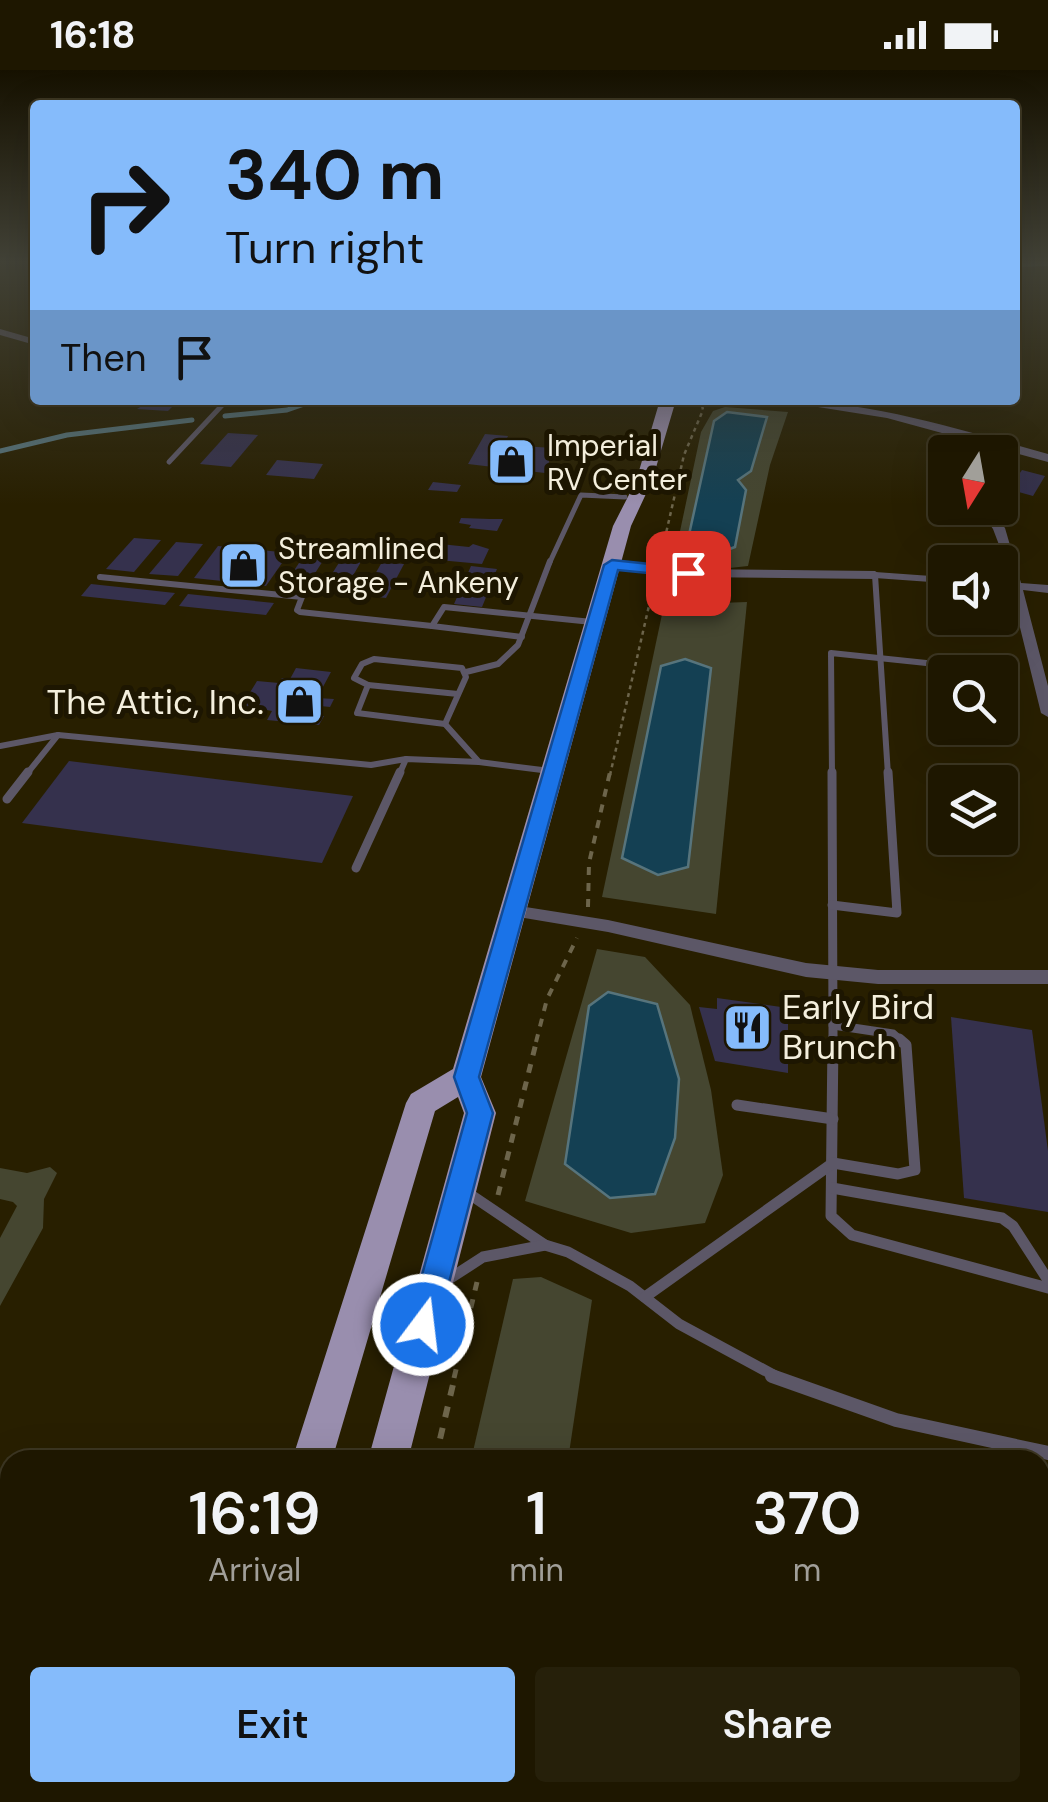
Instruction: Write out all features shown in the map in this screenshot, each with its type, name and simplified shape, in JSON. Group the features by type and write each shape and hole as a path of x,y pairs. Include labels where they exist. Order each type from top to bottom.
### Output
{"main road":[{"path":"391,1450 480,1113 466,1077 612,565 625,497 651,405"},
{"path":"622,526 644,481 667,405"},
{"path":"315,1450 422,1103 466,1077"}],"street":[{"path":"819,405 888,414 956,435"},
{"path":"1018,453 1048,458"},
{"path":"612,565 688,573 874,575"},
{"path":"1018,586 1048,589"},
{"path":"1018,594 1048,713"},
{"path":"514,911 608,926 759,961 832,973 878,977 1048,977"}],"lane":[{"path":"169,462 222,405"},
{"path":"466,672 498,664 510,656 522,636 552,552 563,538 581,495 625,497"},
{"path":"832,905 897,913 874,575 928,579"},
{"path":"100,577 302,597 297,610 300,612 522,636"},
{"path":"432,626 444,607 595,622"},
{"path":"928,663 831,653 831,1216 852,1235 1048,1288"},
{"path":"458,694 368,685 354,678 366,660 462,668 466,672"},
{"path":"445,724 466,672"},
{"path":"368,685 357,713 445,724 479,762"},
{"path":"0,746 58,736 370,764 406,759 479,762 553,772"},
{"path":"8,799 58,736"},
{"path":"356,868 406,759"},
{"path":"644,1297 832,1163 898,1174 914,1170 906,1045 893,1034 834,1025"},
{"path":"737,1104 833,1119"},
{"path":"832,1188 1002,1218 1013,1226 1048,1280"},
{"path":"462,1189 546,1245 568,1252 761,1372 896,1420 1034,1450"},
{"path":"432,1291 483,1257 546,1245"}],"green space":[{"path":"725,407 788,412 770,465 748,566 702,571 672,569 701,432 713,411"},
{"path":"747,602 716,914 602,897 664,605"},
{"path":"597,949 645,957 690,1005 711,1090 723,1175 705,1223 631,1233 525,1201"},
{"path":"50,1167 57,1173 44,1199 43,1228 0,1306 0,1238 17,1206 0,1199 0,1168 27,1173"},
{"path":"541,1277 592,1300 570,1450 473,1450 513,1279"}],"water":[{"path":"727,412 767,417 751,471 738,480 746,490 735,547 703,559 685,553 714,421"},
{"path":"685,659 711,668 688,867 658,875 622,858 661,666"},
{"path":"608,992 657,1004 679,1079 675,1138 655,1194 610,1198 565,1164 589,1006"}],"building":[{"path":"143,405 174,405 168,411 137,409"},
{"path":"228,433 258,435 231,467 200,464"},
{"path":"485,434 508,436 504,445 554,448 545,473 468,464"},
{"path":"277,460 323,464 314,479 266,475"},
{"path":"1022,470 1045,476 1033,496 1018,492"},
{"path":"433,482 461,485 457,492 428,490"},
{"path":"461,518 503,519 497,531 469,528 471,525 459,523"},
{"path":"134,538 161,540 134,572 106,569"},
{"path":"392,539 469,547 473,544 489,549 482,564 384,555"},
{"path":"176,542 203,544 178,576 149,574"},
{"path":"218,546 246,549 222,581 194,578"},
{"path":"261,550 289,553 266,586 238,583"},
{"path":"305,554 326,556 305,589 283,587"},
{"path":"342,558 362,560 343,593 321,591"},
{"path":"382,562 404,564 386,598 363,595"},
{"path":"471,566 497,569 490,585 495,586 482,607 454,604"},
{"path":"91,584 175,593 165,605 81,596"},
{"path":"188,594 274,603 266,615 179,606"},
{"path":"296,668 331,672 317,698 334,699 330,707 311,705 306,714 324,716 319,725 267,720 272,711 235,704 241,693 249,694 257,681 279,683 282,678 290,679"},
{"path":"69,761 353,796 322,863 22,823"},
{"path":"717,998 788,1008 788,1073 715,1061 699,1007 717,1009"},
{"path":"951,1017 1032,1030 1048,1151 1048,1212 964,1198"}],"waterway":[{"path":"225,416 302,405"},
{"path":"0,451 67,435 192,420"}],"place":[{"name":"Imperial RV Center","path":"512,462"},
{"name":"Streamlined Storage - Ankeny","path":"243,565"},
{"name":"The Attic, Inc.","path":"299,702"},
{"name":"Early Bird Brunch","path":"747,1027"}],"route":[{"path":"423,1325 480,1113 466,1077 612,565 688,573"}]}
